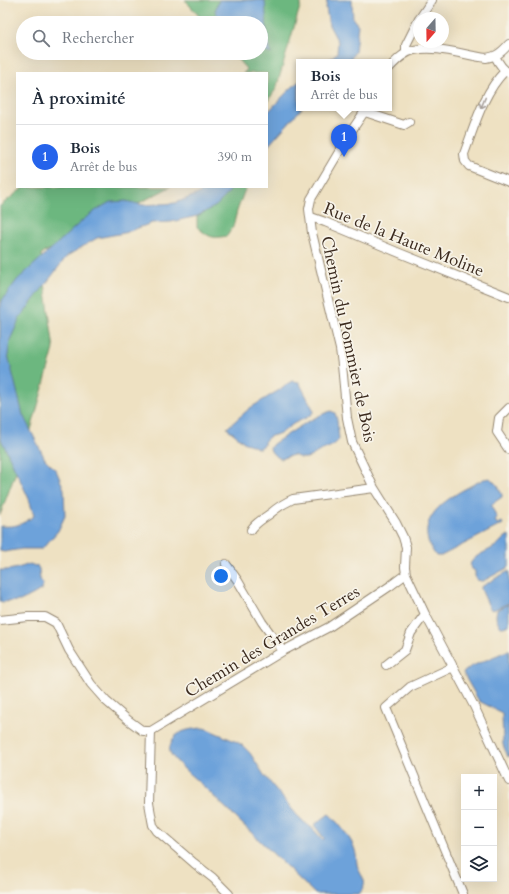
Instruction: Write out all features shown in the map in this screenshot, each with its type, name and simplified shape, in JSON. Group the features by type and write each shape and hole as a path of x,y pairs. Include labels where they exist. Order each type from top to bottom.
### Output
{"street":[{"path":"424,12 432,0"},
{"path":"406,53 406,45 413,31"},
{"path":"392,65 406,53 414,50 429,49 486,58 503,52 509,44"},
{"path":"494,56 507,72 500,76 487,94 464,154 465,161 469,166 509,182"},
{"name":"Chemin du Pommier de Bois","path":"365,111 352,130 312,199 309,209 312,233 340,354 347,418 352,442 374,488 404,537 406,547 406,574"},
{"path":"369,111 404,125 410,122"},
{"name":"Rue de la Haute Moline","path":"311,217 509,297"},
{"path":"509,408 499,418 497,432 509,450"},
{"path":"251,530 255,524 283,503 293,499 374,488"},
{"path":"226,564 238,581 262,622 283,651"},
{"path":"406,574 425,614 474,706 509,781"},
{"name":"Chemin des Grandes Terres","path":"151,731 283,651 329,627 406,574"},
{"path":"386,665 405,650 411,633 425,614"},
{"path":"0,620 45,617 56,622 69,650 91,684 106,701 128,720 143,731 151,731 149,803 150,816 153,825 157,831 213,878 229,894"},
{"path":"453,667 410,687 386,708 463,894"}],"green space":[{"path":"185,0 302,0 276,89 268,101 268,72 244,72 247,70 238,60 268,60 268,16 199,16"},
{"path":"23,188 168,188 41,254 54,349 29,437 0,515 0,206"},
{"path":"232,188 246,188 237,211 233,227 227,236 210,236 197,227 197,216 217,204"}],"water":[{"path":"219,0 265,0 266,16 218,16 215,11"},
{"path":"327,0 352,0 353,19 358,25 355,51 351,59 330,59 337,53 338,42 329,25 326,8"},
{"path":"268,38 271,54 268,53"},
{"path":"296,84 296,111 299,111 268,146 268,112"},
{"path":"205,188 232,188 216,206 197,216 171,222 152,223 124,233 97,238 67,256 20,318 10,340 8,355 23,415 45,459 56,470 64,489 65,516 58,531 42,549 0,551 0,526 18,525 34,516 29,499 0,437 0,303 17,280 84,219 110,202 126,201 143,205 175,203 198,194"},
{"path":"292,381 299,382 314,411 305,419 293,424 282,432 271,436 260,448 245,443 227,428 250,408"},
{"path":"331,411 335,413 337,420 339,439 333,445 305,458 300,458 293,455 281,459 271,452 270,448 273,444 309,421"},
{"path":"490,478 498,486 502,495 502,497 492,504 492,507 497,518 495,520 497,524 502,522 503,524 441,556 436,556 430,546 427,536 428,526 432,516 447,500 484,479"},
{"path":"509,535 509,567 483,581 477,580 475,571 470,566 473,560 496,546"},
{"path":"30,564 38,567 39,569 40,579 43,584 42,589 20,601 0,602 0,570 12,569"},
{"path":"509,571 509,603 493,610 490,609 481,587"},
{"path":"509,604 509,625 501,627 496,619 497,610"},
{"path":"509,650 508,757 503,745 502,713 479,701 463,673 470,667"},
{"path":"203,728 242,745 250,753 264,775 296,814 323,840 323,837 314,825 329,814 336,821 348,836 355,850 357,866 364,881 364,887 359,894 315,894 179,764 170,751 170,745 173,739 176,735 184,731"}],"place":[{"name":"Bois","path":"344,157"}]}
